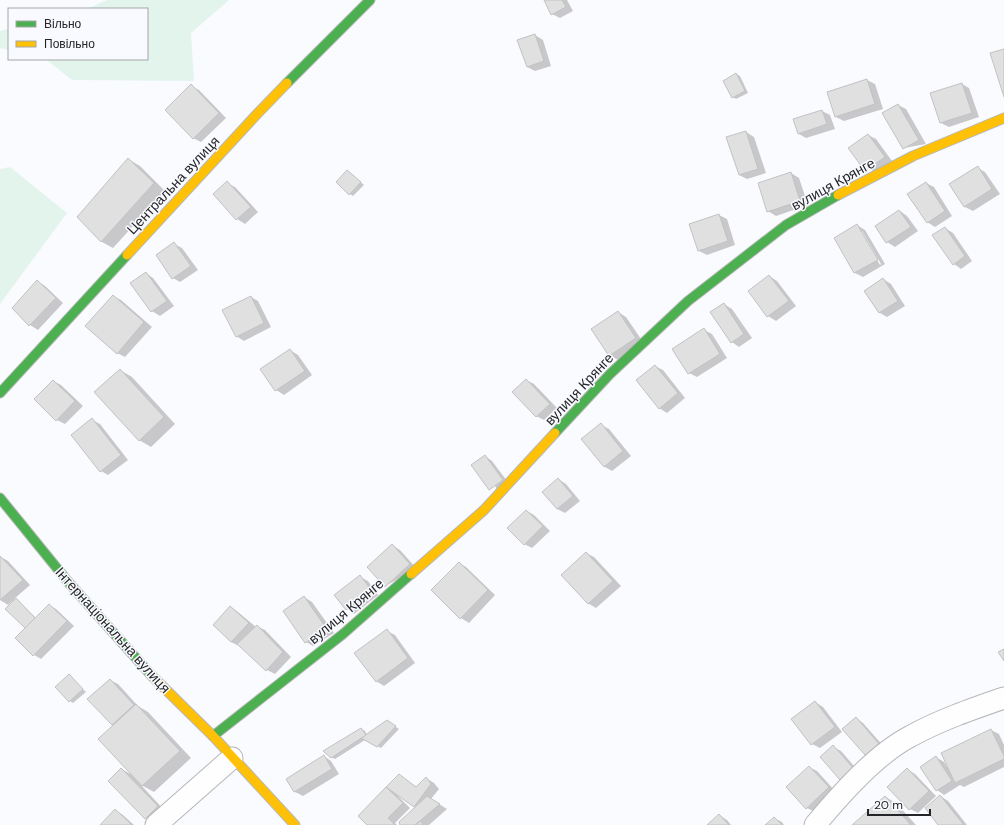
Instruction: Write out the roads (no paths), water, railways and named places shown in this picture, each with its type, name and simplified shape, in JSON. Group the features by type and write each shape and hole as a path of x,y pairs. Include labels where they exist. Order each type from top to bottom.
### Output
{"street":[{"name":"Центральна вулиця","path":"0,393 257,114 370,0"},
{"name":"вулиця Крянге","path":"212,736 343,634 484,510 610,374 688,301 786,225 849,189 913,156 1004,118"},
{"name":"Інтернаціональна вулиця","path":"0,498 74,588 156,680 212,736 294,825"},
{"path":"815,825 827,810 877,759 910,736 946,719 1004,698"},
{"path":"156,825 232,758"}]}
